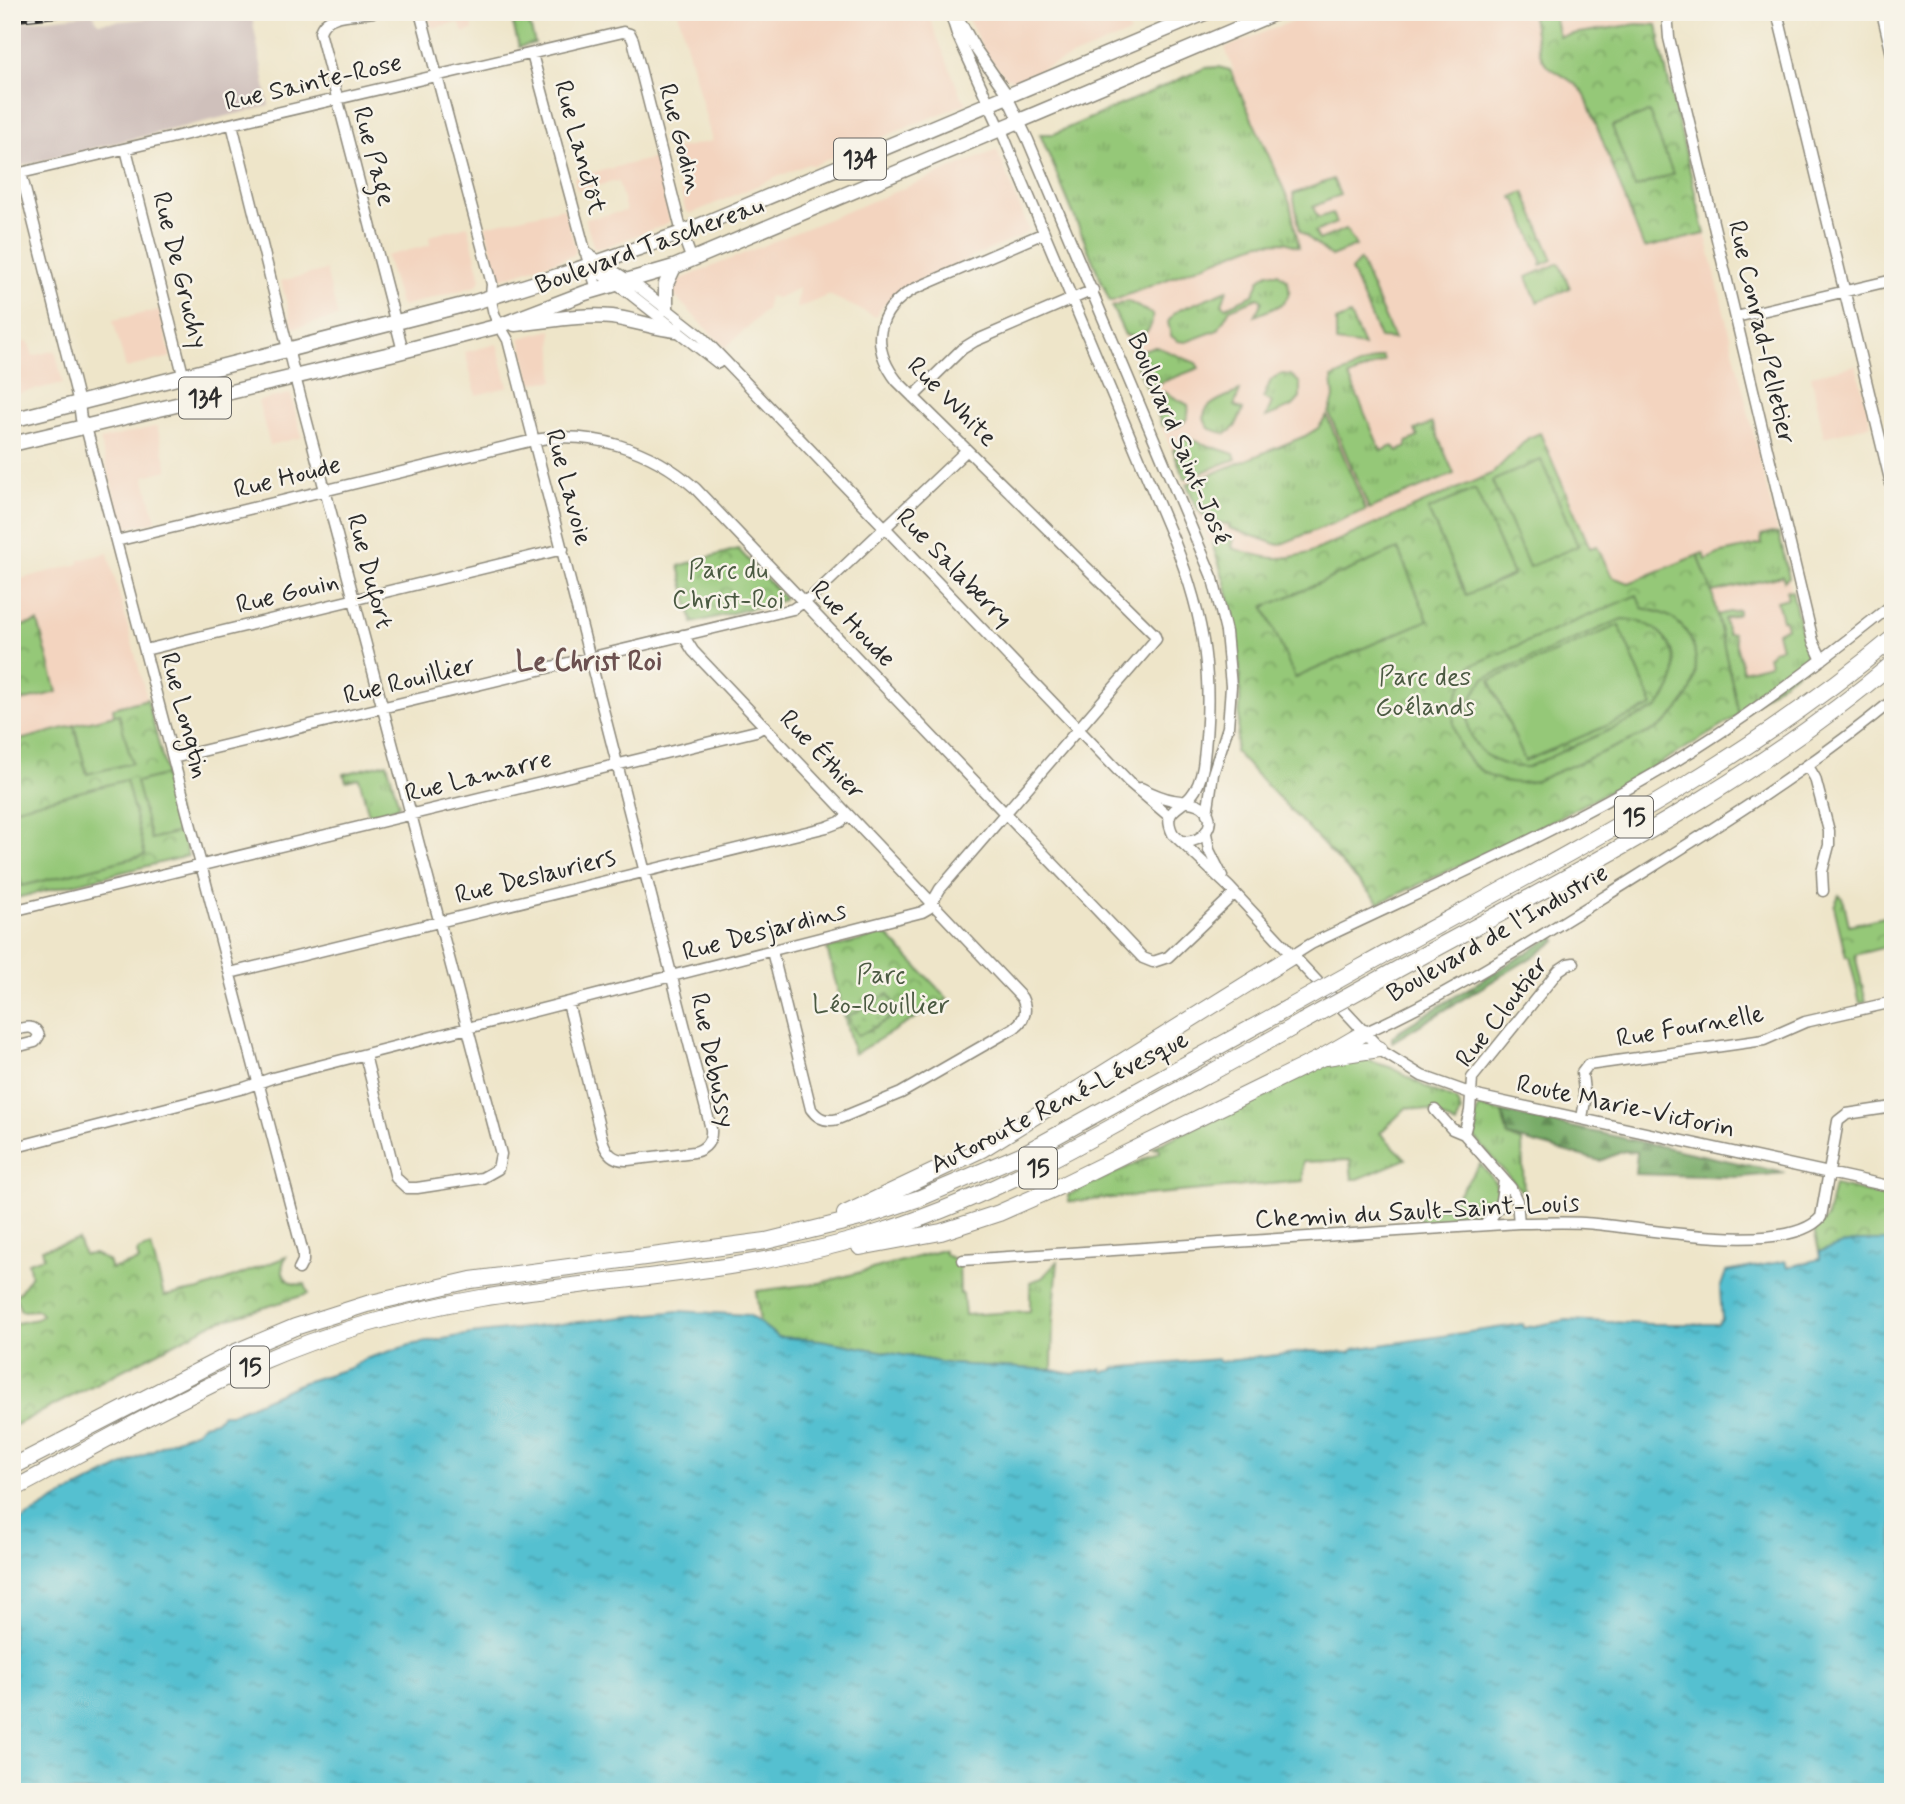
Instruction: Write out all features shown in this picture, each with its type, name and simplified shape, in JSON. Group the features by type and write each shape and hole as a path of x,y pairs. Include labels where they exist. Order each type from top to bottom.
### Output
{"highway":[{"name":"Autoroute René-Lévesque","path":"12,1467 224,1357 295,1328 358,1307 471,1280 711,1249 805,1233 890,1209 982,1174 1045,1143 1646,810 1714,769 1808,705 1893,638"},
{"name":"Autoroute René-Lévesque","path":"12,1490 243,1370 313,1341 365,1325 481,1298 754,1262 809,1252 873,1234 971,1199 1063,1154 1695,804 1800,735 1893,663"},
{"path":"805,1233 982,1149 1292,956"},
{"path":"754,1262 905,1240 953,1229 988,1217 1058,1187 1321,1058 1364,1033"},
{"path":"1321,1058 1367,1053 1379,1049"}],"main road":[{"name":"Boulevard Taschereau","path":"12,420 491,297 591,260 682,233 1207,12"},
{"name":"Boulevard Taschereau","path":"12,444 499,326 546,306 674,267 1277,12"},
{"path":"1151,36 1161,60"},
{"path":"666,307 666,284 674,267"},
{"path":"499,326 598,316 676,330"}],"street":[{"name":"Rue Page","path":"373,12 331,19 321,27 321,37 403,351"},
{"name":"Rue Lavoie","path":"420,12 492,284 493,314 508,340 673,977"},
{"name":"Boulevard Saint-José","path":"953,12 1008,96 1020,120 1213,579 1222,611 1229,657 1230,708 1224,744 1212,781 1207,814"},
{"name":"Boulevard Saint-José","path":"953,12 957,34 1044,233 1191,585 1206,653 1209,706 1200,781 1185,803"},
{"name":"Rue Conrad-Pelletier","path":"1667,12 1670,38 1813,641 1822,660"},
{"path":"1777,12 1893,492"},
{"path":"1882,12 1893,59"},
{"name":"Rue Sainte-Rose","path":"16,174 623,32"},
{"name":"Rue Godin","path":"623,32 631,36 634,43 682,233 692,260"},
{"name":"Rue Lanctôt","path":"532,54 597,289"},
{"name":"Rue Dufort","path":"232,124 295,377 327,489 501,1154 501,1164 488,1177 417,1188 407,1188 399,1182 365,1055"},
{"name":"Rue De Gruchy","path":"126,149 190,402"},
{"name":"Rue Longtin","path":"16,174 79,403 81,419 86,427 303,1252 299,1269"},
{"name":"Rue White","path":"1044,233 914,289 892,306 881,327 880,348 892,375 913,397 1152,632"},
{"name":"Rue Salaberry","path":"591,260 622,282 666,307 701,336 746,386 886,527 1129,782 1170,817"},
{"path":"1736,317 1893,280"},
{"name":"Rue Salaberry","path":"622,282 746,386"},
{"path":"913,397 968,345 1093,290"},
{"name":"Rue Houde","path":"116,541 534,440 567,437 610,443 645,455 695,488 1148,961 1159,961 1168,957 1232,891"},
{"name":"Rue Rouillier","path":"173,758 789,611 804,603 967,450"},
{"name":"Rue Gouin","path":"145,650 563,549"},
{"path":"1292,956 1311,944 1530,839 1641,781 1743,718 1893,604"},
{"name":"Rue Desjardins","path":"14,1147 922,912 929,908 936,894 1156,641 1152,632"},
{"name":"Rue Éthier","path":"683,635 689,646 1022,998 1025,1016 1014,1028 891,1098 838,1119 822,1119 811,1109 772,951"},
{"name":"Boulevard de l'Industrie","path":"1364,1033 1544,934 1729,819 1808,766 1893,700"},
{"name":"Rue Lamarre","path":"12,911 756,731 765,726"},
{"path":"1808,766 1815,778 1829,831 1829,845 1822,867 1823,891"},
{"name":"Rue Salaberry","path":"1129,782 1157,795 1185,803"},
{"path":"1232,891 1211,855 1206,834 1209,825 1207,814 1199,805 1185,803 1176,808 1170,817 1172,831 1232,891 1364,1033"},
{"name":"Rue Deslauriers","path":"230,972 827,827 840,822 848,815"},
{"path":"1183,841 1194,842 1206,834"},
{"name":"Rue Cloutier","path":"1470,1094 1472,1078 1559,970 1574,963"},
{"name":"Rue Debussy","path":"568,1003 604,1145 610,1155 623,1161 698,1151 709,1141 711,1129 673,977"},
{"name":"Rue Fournelle","path":"1582,1118 1582,1073 1588,1065 1764,1040 1805,1021 1893,1002"},
{"path":"12,1031 31,1027 40,1036 35,1042 12,1048"},
{"name":"Route Marie-Victorin","path":"1364,1033 1379,1049 1422,1076 1470,1094 1893,1187"},
{"path":"1464,1135 1470,1111 1470,1094"},
{"path":"1829,1172 1835,1128 1840,1119 1847,1114 1893,1107"},
{"path":"1434,1110 1452,1129 1464,1135 1504,1180 1516,1197 1519,1223"},
{"path":"12,1129 14,1147"},
{"name":"Chemin du Sault-Saint-Louis","path":"963,1260 1519,1223 1585,1223 1719,1238 1777,1235 1809,1227 1819,1220 1825,1208 1829,1172"},
{"path":"1485,1225 1500,1206 1504,1180"}],"shaded area":[{"path":"218,12 251,12 269,106 12,168 12,23 93,14 98,23"},
{"path":"428,12 476,12 469,14 473,30 463,33 459,22 432,28"},
{"path":"678,12 927,12 960,94 967,103 814,165 808,164 690,214 685,209 671,150 712,141"},
{"path":"964,12 1121,12 1130,33 1014,80 1006,77 986,54"},
{"path":"1315,12 1658,12 1659,41 1808,660 1802,669 1650,769 1547,824 1379,903 1235,752 1240,715 1241,668 1238,636 1225,578 1040,134 1054,134 1205,68 1218,67 1234,72 1225,48"},
{"path":"997,150 1029,230 1021,236 900,289 876,317 829,295 796,309 799,288 777,298 769,296 766,310 725,348 672,293 673,284 677,281"},
{"path":"655,158 670,221 604,247 594,248 585,219 626,211 618,181 577,190 574,177"},
{"path":"564,208 576,250 574,255 504,278 499,277 485,226"},
{"path":"468,226 481,279 476,286 403,306 400,304 386,256 430,245 429,236"},
{"path":"326,270 338,317 293,328 281,281"},
{"path":"159,310 171,357 126,368 113,320"},
{"path":"552,330 554,381 531,383 520,338"},
{"path":"28,341 33,356 55,350 63,383 12,395 12,346"},
{"path":"497,344 508,387 476,395 465,352"},
{"path":"1856,365 1871,425 1824,437 1811,375"},
{"path":"289,394 302,437 270,445 258,401"},
{"path":"157,426 168,470 144,476 156,521 123,529 100,440"},
{"path":"108,553 147,699 114,708 115,715 12,742 12,581 79,564 79,560"}],"green space":[{"path":"510,12 526,12 535,43 519,47"},
{"path":"1531,12 1553,12 1559,36 1637,24 1657,25 1705,234 1644,248 1584,93 1544,61 1538,48"},
{"path":"1205,68 1230,70 1290,203 1299,247 1285,242 1259,243 1110,302 1040,134 1054,134"},
{"path":"1649,112 1673,174 1635,188 1612,126"},
{"path":"1333,179 1340,195 1313,207 1318,218 1332,213 1336,223 1315,232 1319,240 1346,229 1356,246 1331,256 1300,231 1293,194"},
{"path":"1524,192 1553,260 1541,265 1542,261 1516,200 1512,197"},
{"path":"1360,260 1394,339 1380,338 1351,270"},
{"path":"1559,263 1570,288 1537,302 1527,277"},
{"path":"1268,273 1278,273 1287,280 1289,295 1281,304 1255,316 1262,301 1258,298 1230,309 1218,330 1186,342 1171,336 1168,322 1174,313 1227,290 1222,304 1226,307 1253,295 1260,279"},
{"path":"1127,301 1152,314 1149,329 1141,335 1125,335 1112,307"},
{"path":"1350,315 1364,346 1336,342 1336,321"},
{"path":"1152,347 1196,363 1199,368 1147,388 1135,361 1143,350"},
{"path":"1382,356 1384,361 1349,377 1381,451 1393,446 1398,451 1407,447 1407,442 1418,437 1415,430 1432,423 1454,474 1369,509 1329,413 1334,398 1332,378"},
{"path":"1280,374 1291,375 1300,383 1300,398 1293,406 1266,417 1272,402 1263,398 1271,380"},
{"path":"1240,391 1234,406 1243,410 1235,427 1226,434 1210,429 1204,415 1207,409 1218,400"},
{"path":"1164,392 1188,405 1187,416 1178,426 1162,425 1151,397"},
{"path":"1327,416 1366,510 1279,545 1229,528 1230,525 1211,520 1201,513 1187,484 1305,436 1318,428"},
{"name":"Parc des Goélands","path":"1540,433 1590,548 1597,546 1612,577 1629,583 1698,555 1712,592 1739,715 1607,792 1379,903 1235,752 1240,699 1238,646 1228,595 1212,544 1222,536 1228,536 1234,538 1232,548 1262,556 1278,558 1309,553 1493,473 1528,438"},
{"path":"1184,440 1192,440 1234,454 1236,459 1185,479 1173,450"},
{"path":"1541,460 1578,546 1529,567 1492,481"},
{"path":"1475,489 1513,575 1466,595 1428,510"},
{"path":"1779,534 1789,577 1784,581 1783,576 1712,592 1698,555 1703,553 1706,560 1718,554 1762,544 1761,536"},
{"name":"Parc du Christ-Roi","path":"738,549 784,600 693,623 679,566"},
{"path":"1398,549 1428,620 1295,678 1264,607"},
{"path":"1786,590 1792,591 1806,651 1806,665 1739,715 1717,615 1738,610 1738,614 1724,619 1728,634 1733,633 1743,671 1770,664 1768,656 1772,650 1781,648 1777,632 1787,627 1785,620 1782,620 1777,601 1788,598"},
{"path":"1637,595 1642,608 1669,616 1684,629 1693,645 1696,666 1688,696 1659,728 1536,781 1512,782 1492,777 1475,766 1462,750 1455,732 1454,712 1459,691 1472,671 1470,666","holes":["1622,619 1640,622 1655,629 1666,639 1675,665 1667,695 1656,709 1528,767 1493,760 1472,738 1468,724 1469,709 1474,693 1485,678"]},
{"path":"38,622 57,692 22,701 12,662 12,628"},
{"path":"1619,625 1653,706 1525,761 1490,680"},
{"path":"147,699 188,856 12,899 12,742 114,715 113,708"},
{"path":"119,714 132,763 87,774 74,725"},
{"path":"387,763 399,805 369,815 359,778 346,781 344,774"},
{"path":"164,775 179,832 151,839 136,782"},
{"path":"126,780 145,855 22,886 12,850 12,809"},
{"path":"1839,895 1843,898 1849,925 1893,915 1893,945 1855,955 1866,1001 1860,1003 1834,906"},
{"name":"Parc Léo-Rouillier","path":"886,934 948,999 854,1054 827,949"},
{"path":"1554,936 1557,940 1539,953 1392,1042 1392,1037 1400,1030"},
{"path":"888,994 896,1008 887,1013 889,1019 858,1036 847,1017"},
{"path":"1362,1059 1390,1067 1433,1091 1456,1100 1461,1111 1456,1125 1430,1111 1407,1107 1380,1133 1406,1159 1358,1179 1352,1179 1350,1160 1303,1162 1303,1181 1069,1202 1068,1195 1160,1152 1160,1149 1152,1148 1322,1065"},
{"path":"1479,1107 1502,1112 1508,1136 1522,1142 1524,1194 1473,1136 1472,1127"},
{"path":"1502,1112 1785,1173 1740,1177 1635,1174 1637,1152 1624,1151 1600,1161 1508,1136"},
{"path":"1480,1164 1498,1189 1497,1201 1487,1214 1481,1218 1464,1220 1419,1222 1417,1207 1448,1208"},
{"path":"1834,1185 1893,1198 1893,1241 1847,1244 1819,1252 1814,1230 1827,1218"},
{"path":"78,1240 84,1255 94,1254 108,1261 111,1269 139,1261 139,1250 151,1246 164,1296 200,1290 286,1257 283,1263 285,1278 293,1283 305,1284 308,1294 214,1323 12,1427 12,1324 37,1319 42,1315 38,1310 21,1311 14,1294 19,1293 31,1275 28,1262 44,1257 42,1249"},
{"path":"943,1250 946,1255 959,1262 960,1294 963,1294 965,1315 1030,1311 1030,1282 1042,1278 1058,1261 1052,1370 951,1364 820,1340 778,1337 760,1323 756,1291 820,1283"}],"water":[{"path":"1859,1241 1893,1241 1893,1792 12,1792 12,1526 63,1496 173,1440 197,1431 203,1424 215,1421 223,1414 231,1414 304,1382 410,1345 471,1334 678,1311 749,1315 778,1337 820,1340 951,1364 1052,1370 1073,1374 1101,1369 1103,1372 1114,1368 1218,1359 1219,1362 1311,1351 1350,1353 1354,1349 1523,1324 1524,1328 1566,1320 1717,1324 1722,1319 1720,1289 1726,1272 1785,1261 1788,1267 1820,1259 1819,1252"}],"railway":[{"path":"12,20 95,12"}],"district":[{"name":"Le Christ Roi","path":"589,660"}]}
